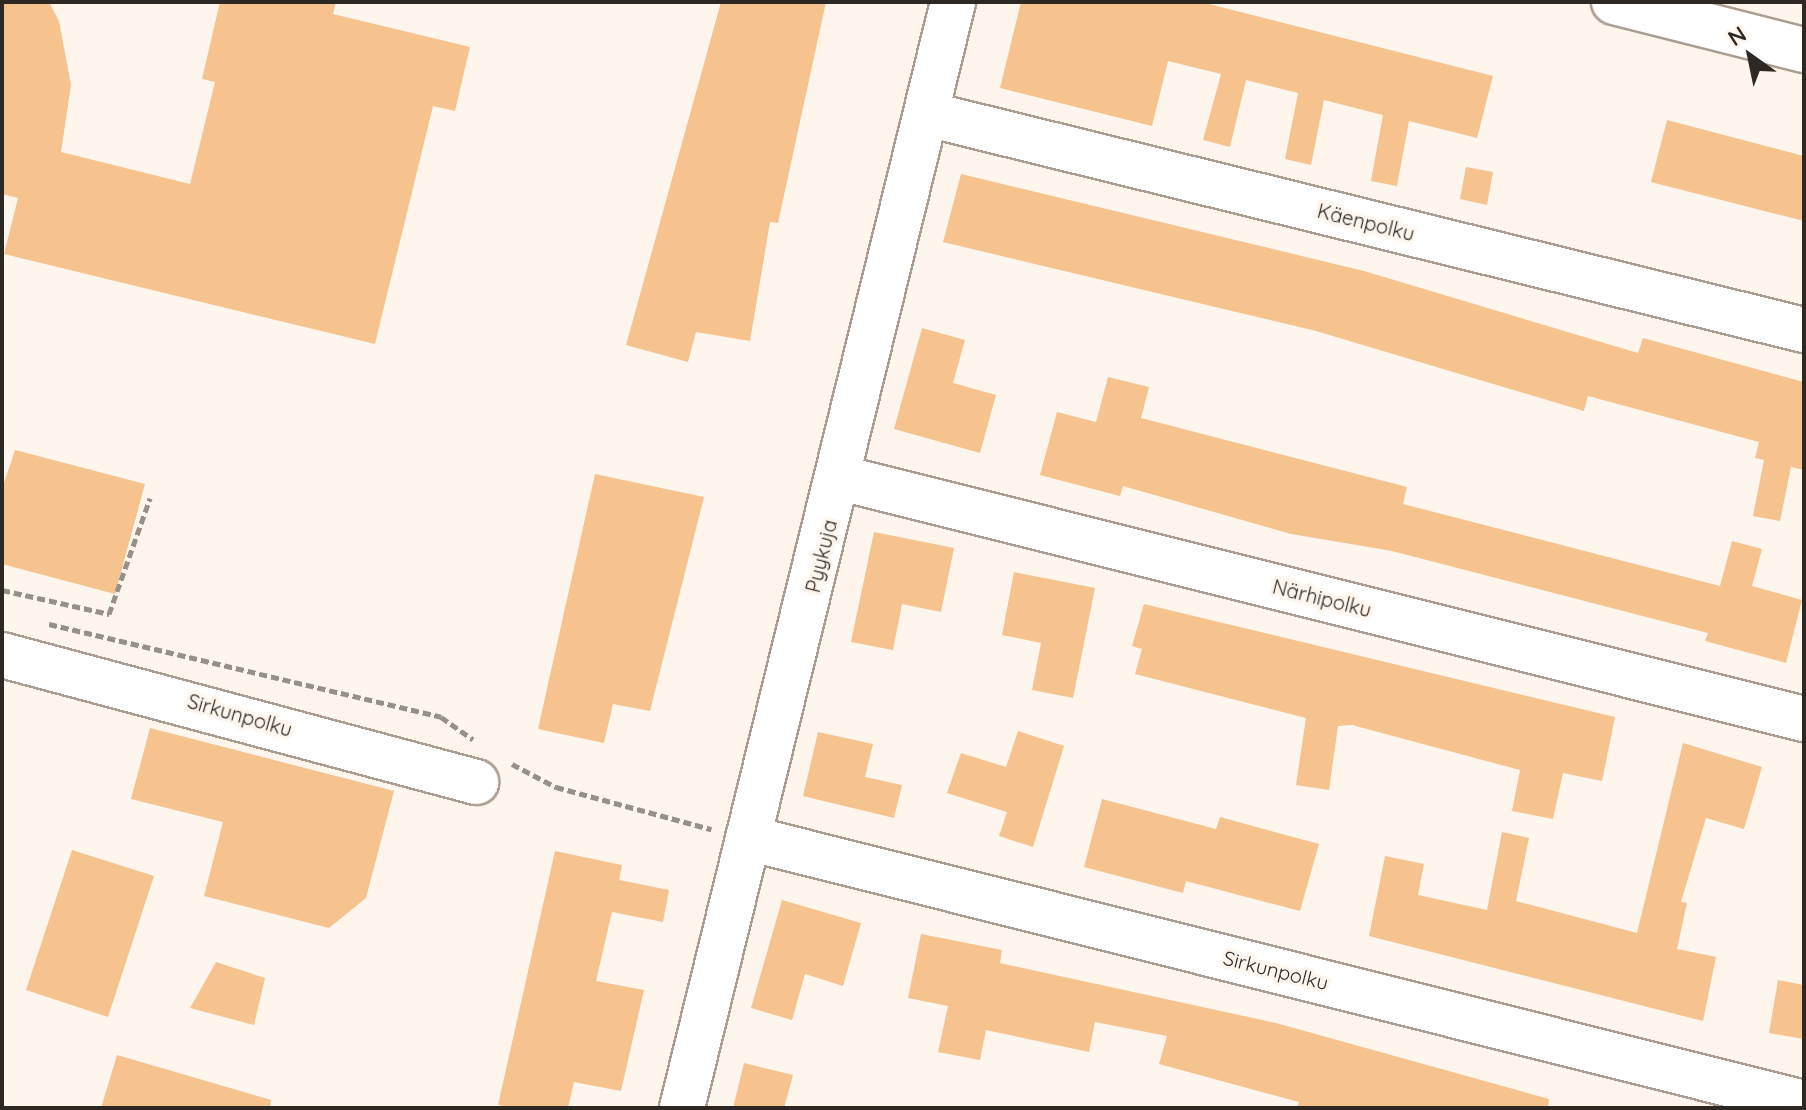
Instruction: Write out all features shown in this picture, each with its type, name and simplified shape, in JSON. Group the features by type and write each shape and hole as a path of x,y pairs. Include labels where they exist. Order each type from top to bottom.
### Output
{"street":[{"name":"Pyykuja","path":"682,1108 841,478 953,2"},
{"path":"1614,2 1804,50"},
{"name":"Käenpolku","path":"927,114 1804,330"},
{"name":"Närhipolku","path":"841,478 1804,719"},
{"name":"Sirkunpolku","path":"2,655 476,782"},
{"name":"Sirkunpolku","path":"748,838 1804,1103"}],"path":[{"path":"2,590 109,614 150,498"}],"building":[{"path":"2,2 49,2 59,21 71,85 61,152 190,184 215,82 202,79 220,2 336,2 333,14 470,47 455,111 433,106 375,344 4,254 18,198 2,194"},
{"path":"721,2 826,2 778,223 770,222 750,341 696,332 688,362 626,345"},
{"path":"1021,2 1201,2 1493,76 1477,138 1409,121 1397,186 1371,181 1383,115 1324,100 1311,165 1285,159 1298,93 1246,80 1230,147 1203,140 1221,74 1168,61 1152,126 1000,88"},
{"path":"1667,120 1804,156 1804,221 1651,182"},
{"path":"1466,167 1493,172 1487,205 1460,199"},
{"path":"961,174 1364,271 1638,353 1643,338 1804,382 1804,470 1791,467 1780,521 1753,516 1764,460 1755,458 1759,442 1588,396 1584,411 1316,331 943,242"},
{"path":"922,328 965,340 953,383 996,395 980,453 894,429"},
{"path":"1108,377 1149,387 1141,418 1407,487 1403,504 1720,586 1732,541 1762,549 1752,586 1802,600 1786,663 1705,641 1708,633 1392,551 1291,534 1123,486 1120,496 1040,475 1057,412 1096,422"},
{"path":"15,450 145,484 115,594 2,564 2,489"},
{"path":"595,474 704,497 650,711 613,704 604,743 538,729"},
{"path":"874,532 954,548 941,612 902,604 893,650 851,642"},
{"path":"1014,572 1095,588 1073,698 1032,690 1041,643 1002,635"},
{"path":"1144,604 1615,717 1602,781 1563,773 1553,819 1512,811 1520,770 1352,725 1338,726 1329,790 1296,785 1306,718 1135,674 1142,649 1132,646"},
{"path":"150,728 394,791 366,898 329,928 204,896 223,822 131,799"},
{"path":"1018,731 1064,746 1033,847 999,836 1007,812 947,793 961,753 1006,767"},
{"path":"818,732 873,744 865,777 902,785 894,818 803,796"},
{"path":"1683,743 1762,767 1744,829 1706,818 1681,902 1687,903 1677,949 1716,957 1703,1021 1369,936 1385,856 1424,864 1418,895 1487,910 1502,832 1529,838 1516,901 1637,933"},
{"path":"1102,799 1216,829 1220,817 1319,844 1300,911 1186,881 1183,893 1084,867"},
{"path":"72,850 154,876 108,1017 26,990"},
{"path":"555,851 622,865 619,880 669,890 663,922 612,912 596,981 644,990 621,1091 574,1082 568,1108 512,1108 498,1105"},
{"path":"782,900 861,923 843,986 805,974 792,1020 751,1008"},
{"path":"921,934 1002,950 1000,963 1276,1023 1549,1099 1548,1108 1297,1108 1299,1102 1159,1064 1167,1036 1095,1022 1089,1052 986,1030 980,1060 938,1052 948,1006 908,998"},
{"path":"216,962 265,978 254,1025 190,1008"},
{"path":"1778,980 1804,985 1804,1039 1769,1033"},
{"path":"117,1055 271,1100 270,1108 101,1108"},
{"path":"744,1063 793,1075 784,1108 733,1108"}]}
